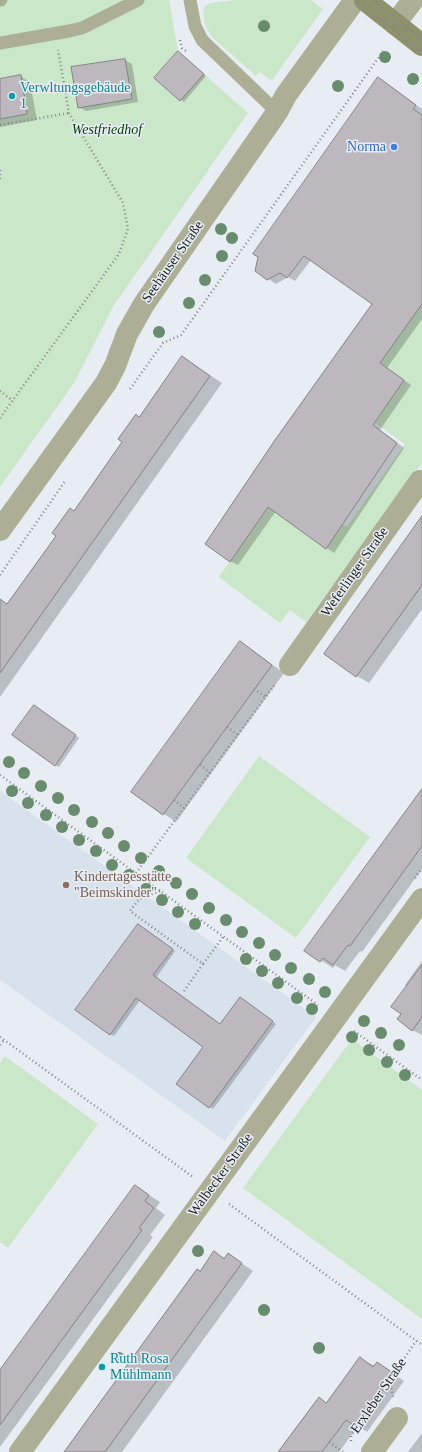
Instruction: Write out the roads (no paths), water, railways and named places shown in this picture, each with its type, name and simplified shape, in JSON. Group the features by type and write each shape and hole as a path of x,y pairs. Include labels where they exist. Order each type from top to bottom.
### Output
{"main road":[{"path":"365,0 422,45"}],"street":[{"name":"Seehäuser Straße","path":"0,530 106,383 115,366 126,334 138,313 278,112 286,95 355,0"},
{"path":"395,24 413,0"},
{"name":"Weferlinger Straße","path":"290,665 420,481 422,481"},
{"name":"Walbecker Straße","path":"20,1452 422,899"},
{"name":"Erxleber Straße","path":"372,1452 397,1418"}],"lane":[{"path":"0,43 82,28 138,0"},
{"path":"190,0 195,26 202,40 278,112"}],"tram line":[{"path":"356,0 422,52"},
{"path":"373,0 422,39"}],"place":[{"name":"Verwltungsgebäude 1","path":"12,96"},
{"name":"Norma","path":"394,147"},
{"name":"Kindertagesstätte \"Beimskinder\"","path":"66,885"},
{"name":"Ruth Rosa Mühlmann","path":"102,1367"}],"park label":[{"name":"Westfriedhof","path":"107,130"}]}
